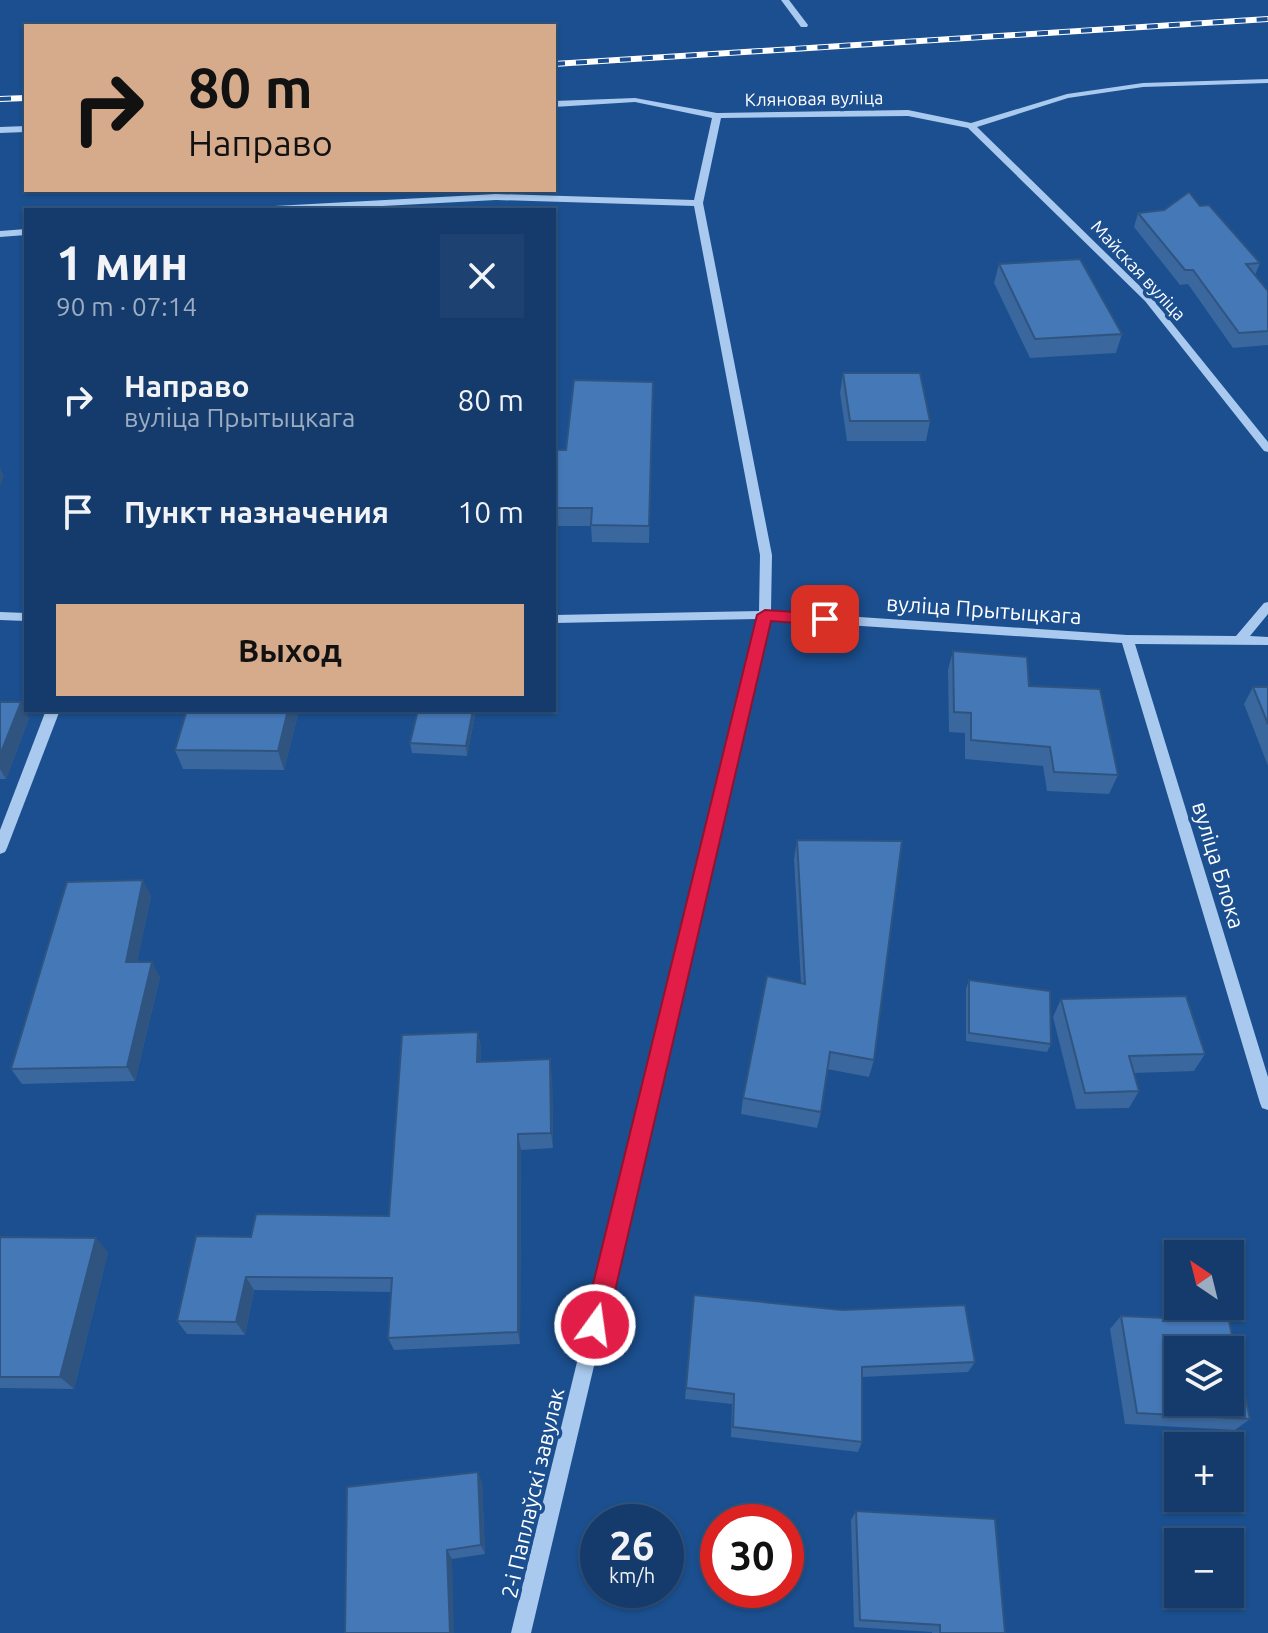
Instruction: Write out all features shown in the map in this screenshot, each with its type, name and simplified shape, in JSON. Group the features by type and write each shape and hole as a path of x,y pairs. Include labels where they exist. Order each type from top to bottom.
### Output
{"street":[{"path":"785,0 804,25"},
{"name":"Кляновая вуліца","path":"765,615 766,555 698,203 717,116 908,113 971,126 1067,96 1143,85 1268,81"},
{"path":"556,104 635,100 717,116"},
{"name":"Майская вуліца","path":"971,126 1148,299 1268,449"},
{"path":"0,130 24,129"},
{"path":"293,208 496,197 698,203"},
{"path":"0,234 24,232"},
{"path":"1239,641 1268,606"},
{"name":"вуліца Прытыцкага","path":"556,619 765,615 1127,639 1268,641"},
{"name":"2-і Паплаўскі завулак","path":"521,1633 765,615"},
{"path":"0,616 24,617"},
{"name":"вуліца Блока","path":"1127,639 1268,1103"},
{"path":"0,848 52,712"}],"building":[{"path":"1189,192 1200,206 1209,205 1260,263 1246,264 1268,291 1268,331 1239,333 1193,270 1185,270 1138,213 1164,210"},
{"path":"1080,259 1122,334 1035,339 999,264"},
{"path":"843,373 920,373 930,421 850,421"},
{"path":"574,380 653,382 649,526 591,525 592,508 556,508 556,450 566,450"},
{"path":"953,651 1027,657 1029,686 1100,689 1118,775 1054,772 1050,747 971,740 971,713 954,712"},
{"path":"1253,687 1268,687 1268,724"},
{"path":"0,702 21,702 0,755"},
{"path":"186,712 288,712 278,751 175,750"},
{"path":"418,712 473,712 466,746 410,743"},
{"path":"797,840 902,841 874,1060 830,1052 821,1112 743,1098 767,976 805,984"},
{"path":"143,880 126,962 152,962 127,1067 11,1069 67,882"},
{"path":"969,980 1050,991 1051,1044 969,1033"},
{"path":"1186,996 1205,1054 1129,1056 1139,1091 1085,1093 1061,999"},
{"path":"478,1032 477,1062 550,1059 551,1133 518,1134 518,1332 388,1338 392,1278 246,1277 236,1322 177,1321 196,1236 251,1237 256,1214 389,1216 402,1035"},
{"path":"0,1237 96,1238 60,1377 0,1377"},
{"path":"694,1295 842,1310 965,1305 975,1362 862,1367 862,1442 733,1427 734,1394 686,1388"},
{"path":"1121,1316 1229,1321 1232,1336 1164,1336 1164,1414 1137,1413"},
{"path":"1244,1391 1250,1419 1194,1416 1244,1416"},
{"path":"478,1472 481,1545 447,1550 450,1633 345,1633 347,1487"},
{"path":"856,1511 995,1519 1005,1633 940,1633 940,1625 860,1620"}],"railway":[{"path":"556,64 1268,19"},
{"path":"0,99 24,98"}],"route":[{"path":"595,1325 765,615 825,619"}]}
